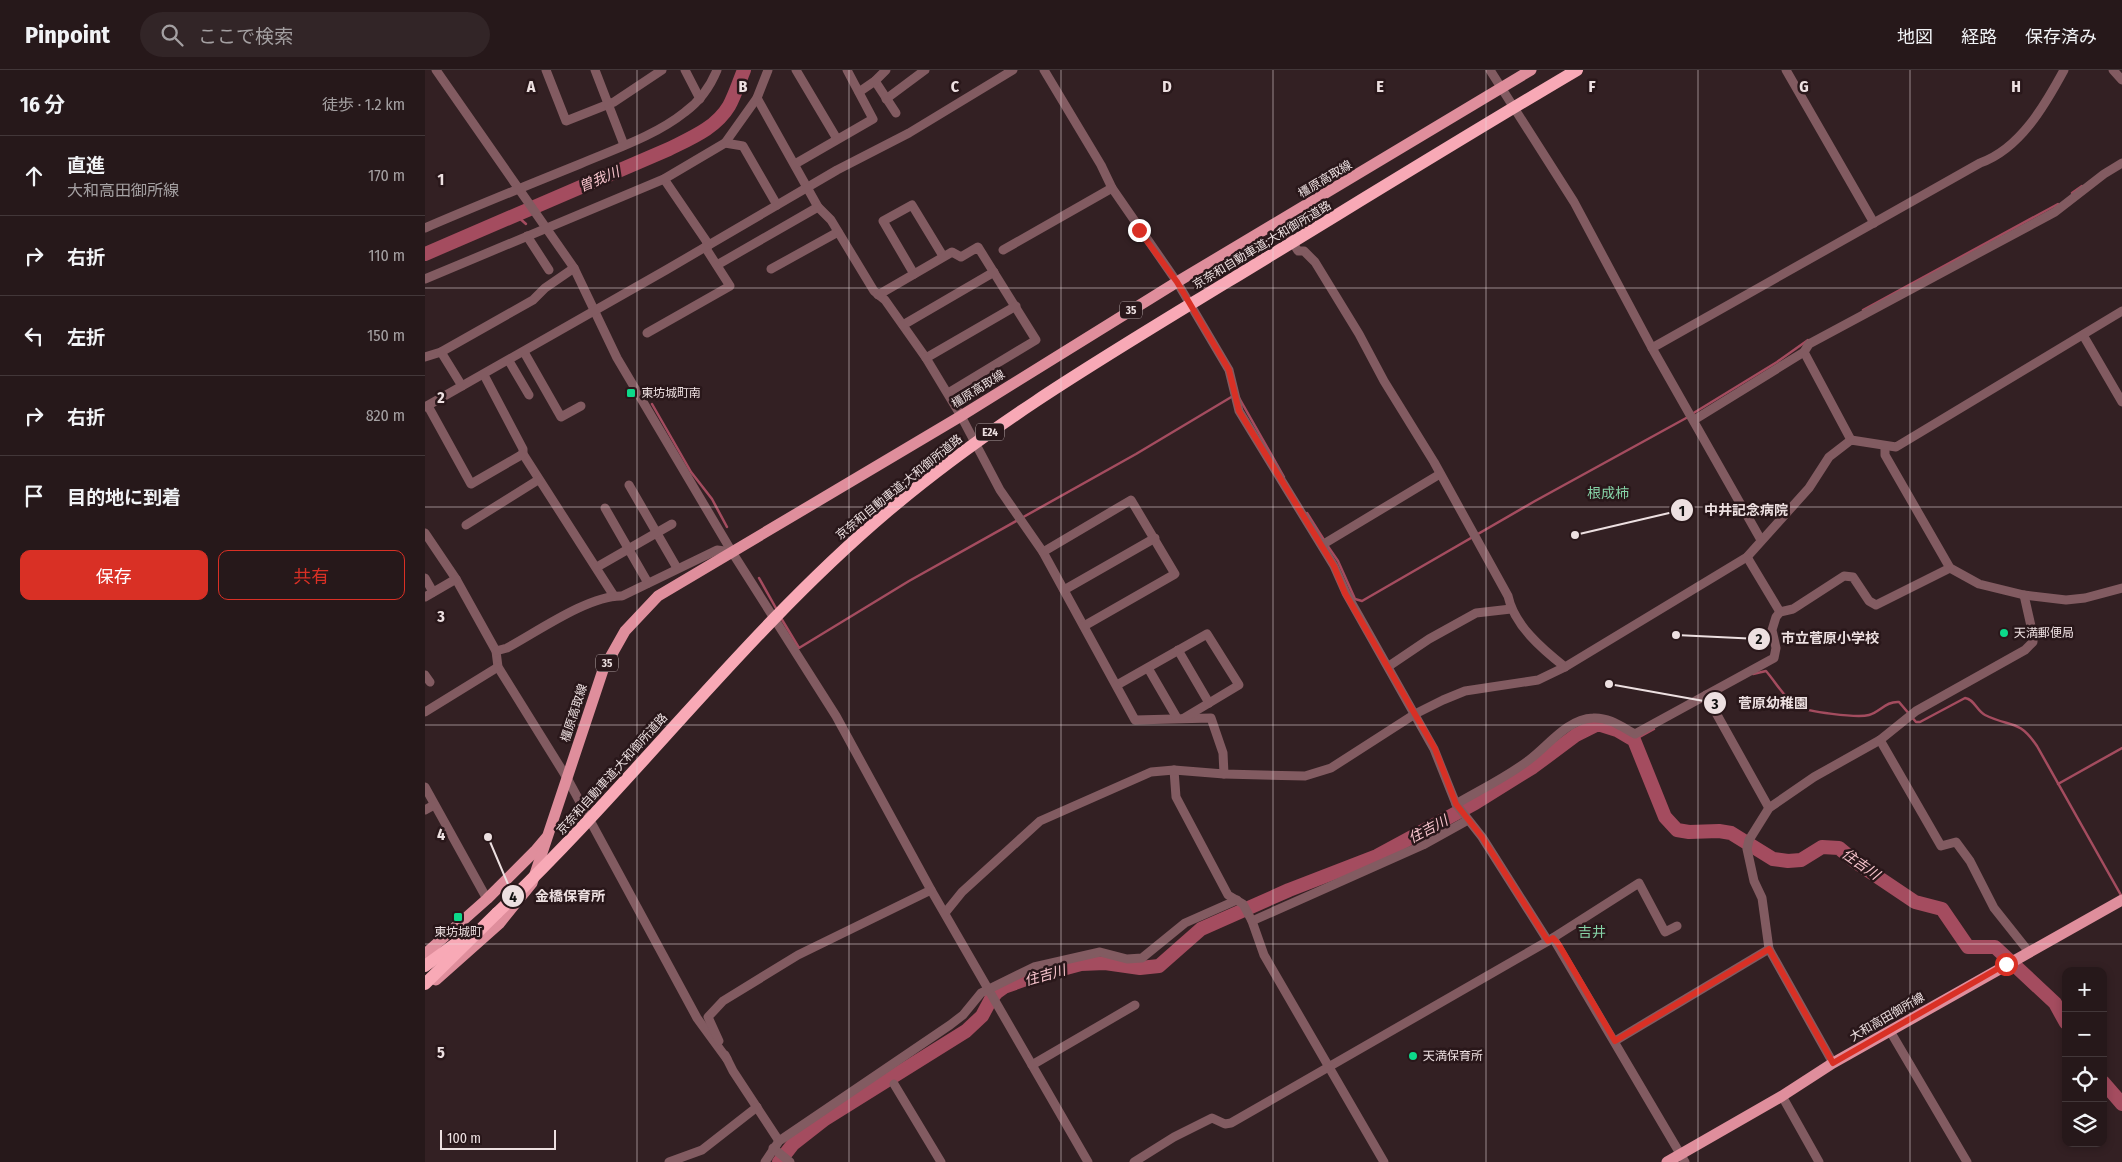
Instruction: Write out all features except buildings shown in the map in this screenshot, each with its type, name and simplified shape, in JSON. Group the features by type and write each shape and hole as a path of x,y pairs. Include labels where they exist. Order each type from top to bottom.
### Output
{"highway":[{"name":"京奈和自動車道;大和御所道路","path":"497,913 599,811 725,668 807,584 934,473 980,439 1085,369 1577,70"},
{"name":"E24","path":"425,966 497,913"},
{"name":"E24","path":"425,984 497,913"}],"main road":[{"name":"橿原高取線","path":"425,990 481,941 525,896 539,868 603,670 625,631 658,596 673,585 961,416 1177,282 1531,70"},
{"name":"橿原高取線","path":"425,954 487,899 535,851 553,826"},
{"name":"大和高田御所線","path":"1667,1162 1683,1158 1833,1063 2121,900"}],"street":[{"path":"436,70 575,268 617,358 732,552 836,716 931,890 989,988 1087,1162"},
{"path":"545,70 566,121 608,104 648,74 662,70"},
{"path":"595,70 624,145"},
{"path":"685,70 699,99"},
{"path":"425,279 547,226 664,179 725,143 757,98 768,70"},
{"path":"797,70 837,140"},
{"path":"795,164 873,118 847,70"},
{"path":"859,92 875,81 886,70"},
{"path":"886,99 925,70"},
{"path":"523,454 471,484 426,407 462,386 484,376 594,310 809,188 837,170 909,133 1013,70"},
{"path":"1044,70 1101,165 1112,188 1177,282 1229,370 1239,411 1325,544 1345,593 1389,666 1435,749 1456,804 1482,837 1551,940 1615,1041 1683,1158"},
{"path":"1491,70 1574,202 1652,348 1761,540"},
{"path":"1786,70 1874,223"},
{"path":"1652,348 1981,163 1994,158 2028,127 2064,70"},
{"path":"2113,70 2122,80"},
{"path":"425,228 521,189 664,126 685,112 699,99 714,72"},
{"path":"875,81 896,113"},
{"path":"757,98 818,207 831,220 878,295 903,325 948,393 1018,519 1043,552 1135,720 1211,718 1223,753 1224,774"},
{"path":"725,143 743,146 777,205"},
{"path":"1692,417 1804,352 1809,344 2055,212 2104,174 2122,163"},
{"path":"647,333 730,286 664,179"},
{"path":"1003,250 1112,188"},
{"path":"914,274 883,221 912,204 943,256"},
{"path":"717,265 818,207"},
{"path":"1280,222 1298,251 1304,251 1315,262 1440,474 1508,596 1511,609 1544,650 1565,667"},
{"path":"771,269 838,232"},
{"path":"527,236 549,270"},
{"path":"878,295 951,252 961,257 978,247 1036,340 948,393"},
{"path":"425,357 441,352 533,300 545,288 575,268"},
{"path":"903,325 995,272"},
{"path":"926,358 1016,306"},
{"path":"945,913 962,892 1040,821 1151,772 1174,770 1224,774 1305,776 1331,768 1415,714 1465,691 1538,680 1565,667 1747,557 1809,488 1829,457 1851,440 1896,447 2122,311"},
{"path":"2083,335 2122,402"},
{"path":"441,352 462,386"},
{"path":"524,352 561,417 581,406"},
{"path":"1804,352 1851,440"},
{"path":"509,361 529,396"},
{"path":"484,376 523,449 523,454 614,596"},
{"path":"1885,446 1885,455 1950,568 1979,584 2024,595 2066,600 2085,598 2122,588"},
{"path":"1325,544 1440,474"},
{"path":"465,525 539,480"},
{"path":"629,485 677,568"},
{"path":"1043,552 1131,500 1175,574 1084,626"},
{"path":"605,508 648,583"},
{"path":"597,567 672,524"},
{"path":"425,533 456,579 497,651 498,667 567,778 697,1018 727,1059 757,1107 776,1145 790,1162"},
{"path":"1064,590 1155,538"},
{"path":"497,651 507,648 589,603 614,596 622,596 717,550 732,552"},
{"path":"1747,557 1780,612"},
{"path":"1456,804 1529,760 1567,727 1582,719 1609,720 1635,734 1774,658 1775,648 1772,630 1776,616 1780,612 1793,609 1844,576 1853,577 1869,601 1876,605 1950,568"},
{"path":"425,578 433,592"},
{"path":"425,597 456,579"},
{"path":"1833,1063 1769,949 1762,898 1754,881 1747,849 1749,840 1769,808 1814,777 1881,740 1916,711 2025,650 2033,642 2033,635 2024,595"},
{"path":"1389,666 1429,639 1476,613 1511,609"},
{"path":"1117,685 1207,634 1239,685 1180,718"},
{"path":"1178,650 1209,703"},
{"path":"425,712 498,667"},
{"path":"1147,668 1180,718"},
{"path":"1706,695 1769,808"},
{"path":"1881,740 1941,846 1955,842 1970,861 1994,908 2029,952"},
{"path":"1174,770 1176,797 1228,895 1243,904 1252,921 1264,955 1383,1162"},
{"path":"425,787 487,899"},
{"path":"425,810 435,804"},
{"path":"1252,921 1423,845 1468,820"},
{"path":"1134,1162 1174,1137 1213,1118 1225,1124 1231,1123 1551,940 1639,884 1665,932 1677,926"},
{"path":"727,1059 709,1017 723,1001 798,955 931,890"},
{"path":"765,1162 776,1145 957,1020 981,992 1034,967 1100,952 1127,959 1142,958 1185,923 1237,900"},
{"path":"1615,1041 1769,949"},
{"path":"1032,1065 1135,1005"},
{"path":"1890,1031 1967,1162"},
{"path":"894,1084 941,1162"},
{"path":"1782,1096 1819,1162"},
{"path":"669,1162 702,1150 757,1107"}],"waterway":[{"name":"曽我川","path":"425,254 669,149 694,136 724,114 744,70"},
{"path":"2072,193 2082,186"},
{"path":"1863,310 2058,204"},
{"path":"517,216 526,224"},
{"path":"1692,414 1777,362 1808,340"},
{"path":"781,618 799,648 909,581 1136,454 1233,396"},
{"path":"1238,396 1284,477"},
{"path":"652,404 691,472 712,499 727,527"},
{"path":"1327,545 1338,561 1355,599 1362,601 1535,501 1688,417"},
{"path":"1307,513 1324,540"},
{"path":"759,578 777,610"},
{"path":"1753,674 1766,671 1792,703 1810,710 1863,716 1873,714 1890,703 1899,702 1916,722 1920,722 1965,698 1971,701 1985,715 2019,727 2025,731 2037,746 2122,897"},
{"name":"住吉川","path":"779,1162 793,1144 825,1119 966,1031 982,1016 991,999 1004,987 1081,964 1105,963 1140,968 1159,966 1201,929 1289,890 1377,856 1475,803 1533,767 1576,735 1598,724 1617,730 1634,740 1665,817 1677,830 1731,833 1773,859 1788,861 1801,860 1822,847 1839,848 1857,863 1915,902 1942,909 1968,947 1995,947 2055,1003 2062,1016"},
{"path":"1634,740 1654,729"},
{"path":"2058,784 2122,748"},
{"name":"住吉川","path":"2107,1087 2122,1104"}],"place":[{"name":"東坊城町南","path":"631,393"},
{"name":"中井記念病院","path":"1575,535"},
{"name":"天満郵便局","path":"2004,633"},
{"name":"市立菅原小学校","path":"1676,635"},
{"name":"菅原幼稚園","path":"1609,684"},
{"name":"金橋保育所","path":"488,837"},
{"name":"東坊城町","path":"458,917"},
{"name":"天満保育所","path":"1413,1056"}],"district":[{"name":"根成柿","path":"1608,493"},
{"name":"吉井","path":"1592,932"}],"route":[{"path":"1139,230 1177,282 1229,370 1236,392 1239,411 1334,566 1345,593 1389,666 1435,749 1456,804 1482,837 1548,941 1553,938 1559,945 1615,1041 1769,949 1833,1063 2006,964"}]}
